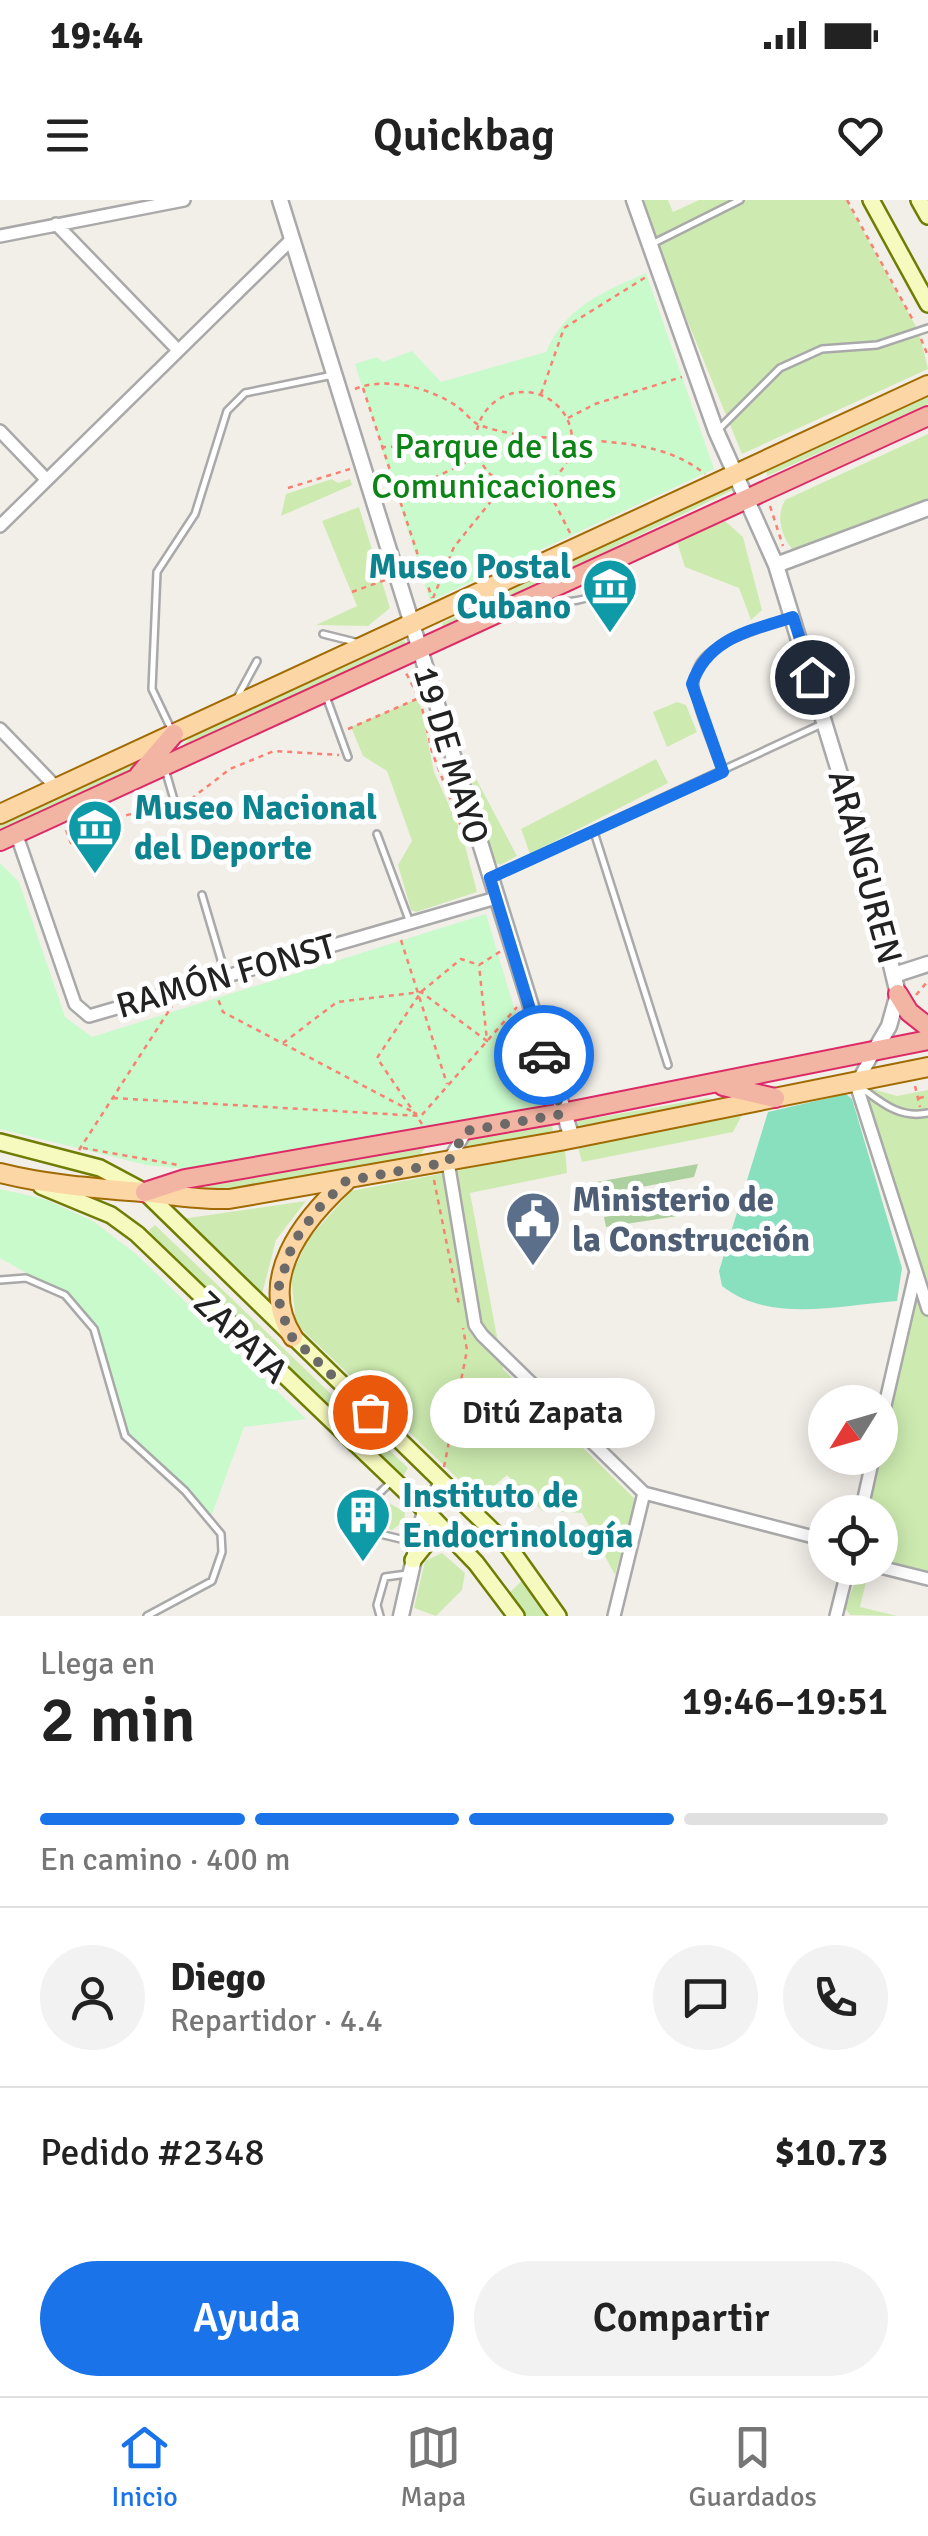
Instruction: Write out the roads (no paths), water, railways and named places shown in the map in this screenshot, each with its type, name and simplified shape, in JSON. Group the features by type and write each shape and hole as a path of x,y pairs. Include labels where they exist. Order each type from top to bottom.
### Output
{"highway":[{"path":"8,837 928,416"},
{"path":"135,779 174,734"},
{"path":"898,994 909,1012 928,1026"},
{"path":"144,1192 185,1179 562,1114 928,1040"},
{"path":"713,1084 774,1098"}],"main road":[{"path":"871,200 880,208 928,304"},
{"path":"0,814 579,550 928,385"},
{"path":"144,1192 186,1201 229,1200 856,1084 928,1067"},
{"path":"884,1078 928,1077"},
{"name":"ZAPATA","path":"0,1142 76,1154 144,1192 509,1547 558,1616"},
{"name":"ZAPATA","path":"0,1174 88,1190 144,1192"},
{"name":"ZAPATA","path":"24,1179 110,1215 136,1234 425,1510 516,1616"},
{"path":"292,1337 278,1296 284,1263 304,1226 346,1181"},
{"path":"412,1567 430,1539 454,1541"}],"street":[{"path":"0,236 144,204 184,200"},
{"name":"19 DE MAYO","path":"280,200 572,1138"},
{"name":"ARANGUREN","path":"634,200 716,430 776,564 866,856 898,994 889,1026 856,1084"},
{"path":"56,224 177,350"},
{"path":"0,526 292,239"},
{"path":"0,431 46,480"},
{"path":"776,564 928,508"},
{"path":"0,729 56,788"},
{"name":"RAMÓN FONST","path":"8,837 75,1004 89,1016 496,898"},
{"path":"894,974 928,964"},
{"path":"856,1084 928,1308"},
{"path":"466,1131 440,1163 475,1325 644,1493 808,1536"},
{"path":"890,1385 916,1271"},
{"path":"400,1616 425,1510 442,1484"},
{"path":"614,1616 644,1493"},
{"path":"898,1572 928,1579"},
{"path":"836,1616 844,1585"}],"lane":[{"path":"649,246 740,200"},
{"path":"716,430 780,368 822,349 877,346 928,328"},
{"path":"174,734 152,689 156,572 195,514 227,411 233,400 260,388 334,375"},
{"path":"723,772 692,684 697,668 704,656 728,639 793,617"},
{"path":"323,634 367,645"},
{"path":"233,708 257,661"},
{"path":"325,693 348,757"},
{"path":"490,878 825,723"},
{"path":"164,766 177,810"},
{"path":"594,832 668,1065"},
{"path":"377,834 404,924"},
{"path":"202,895 226,976"},
{"path":"856,1084 893,1110 907,1115 928,1113"},
{"path":"0,1280 26,1278 65,1295 82,1313 100,1346 125,1436 185,1491 221,1534 222,1552 212,1581 148,1616"},
{"path":"392,1481 371,1501 359,1522 380,1534 416,1543"},
{"path":"380,1616 377,1605 386,1577 412,1567"}],"place":[{"name":"Museo Postal Cubano","path":"610,635"},
{"name":"Museo Nacional del Deporte","path":"95,876"},
{"name":"Ministerio de la Construcción","path":"533,1268"},
{"name":"Ditú Zapata","path":"370,1412"},
{"name":"Instituto de Endocrinología","path":"363,1564"}],"park label":[{"name":"Parque de las Comunicaciones","path":"494,466"}]}
